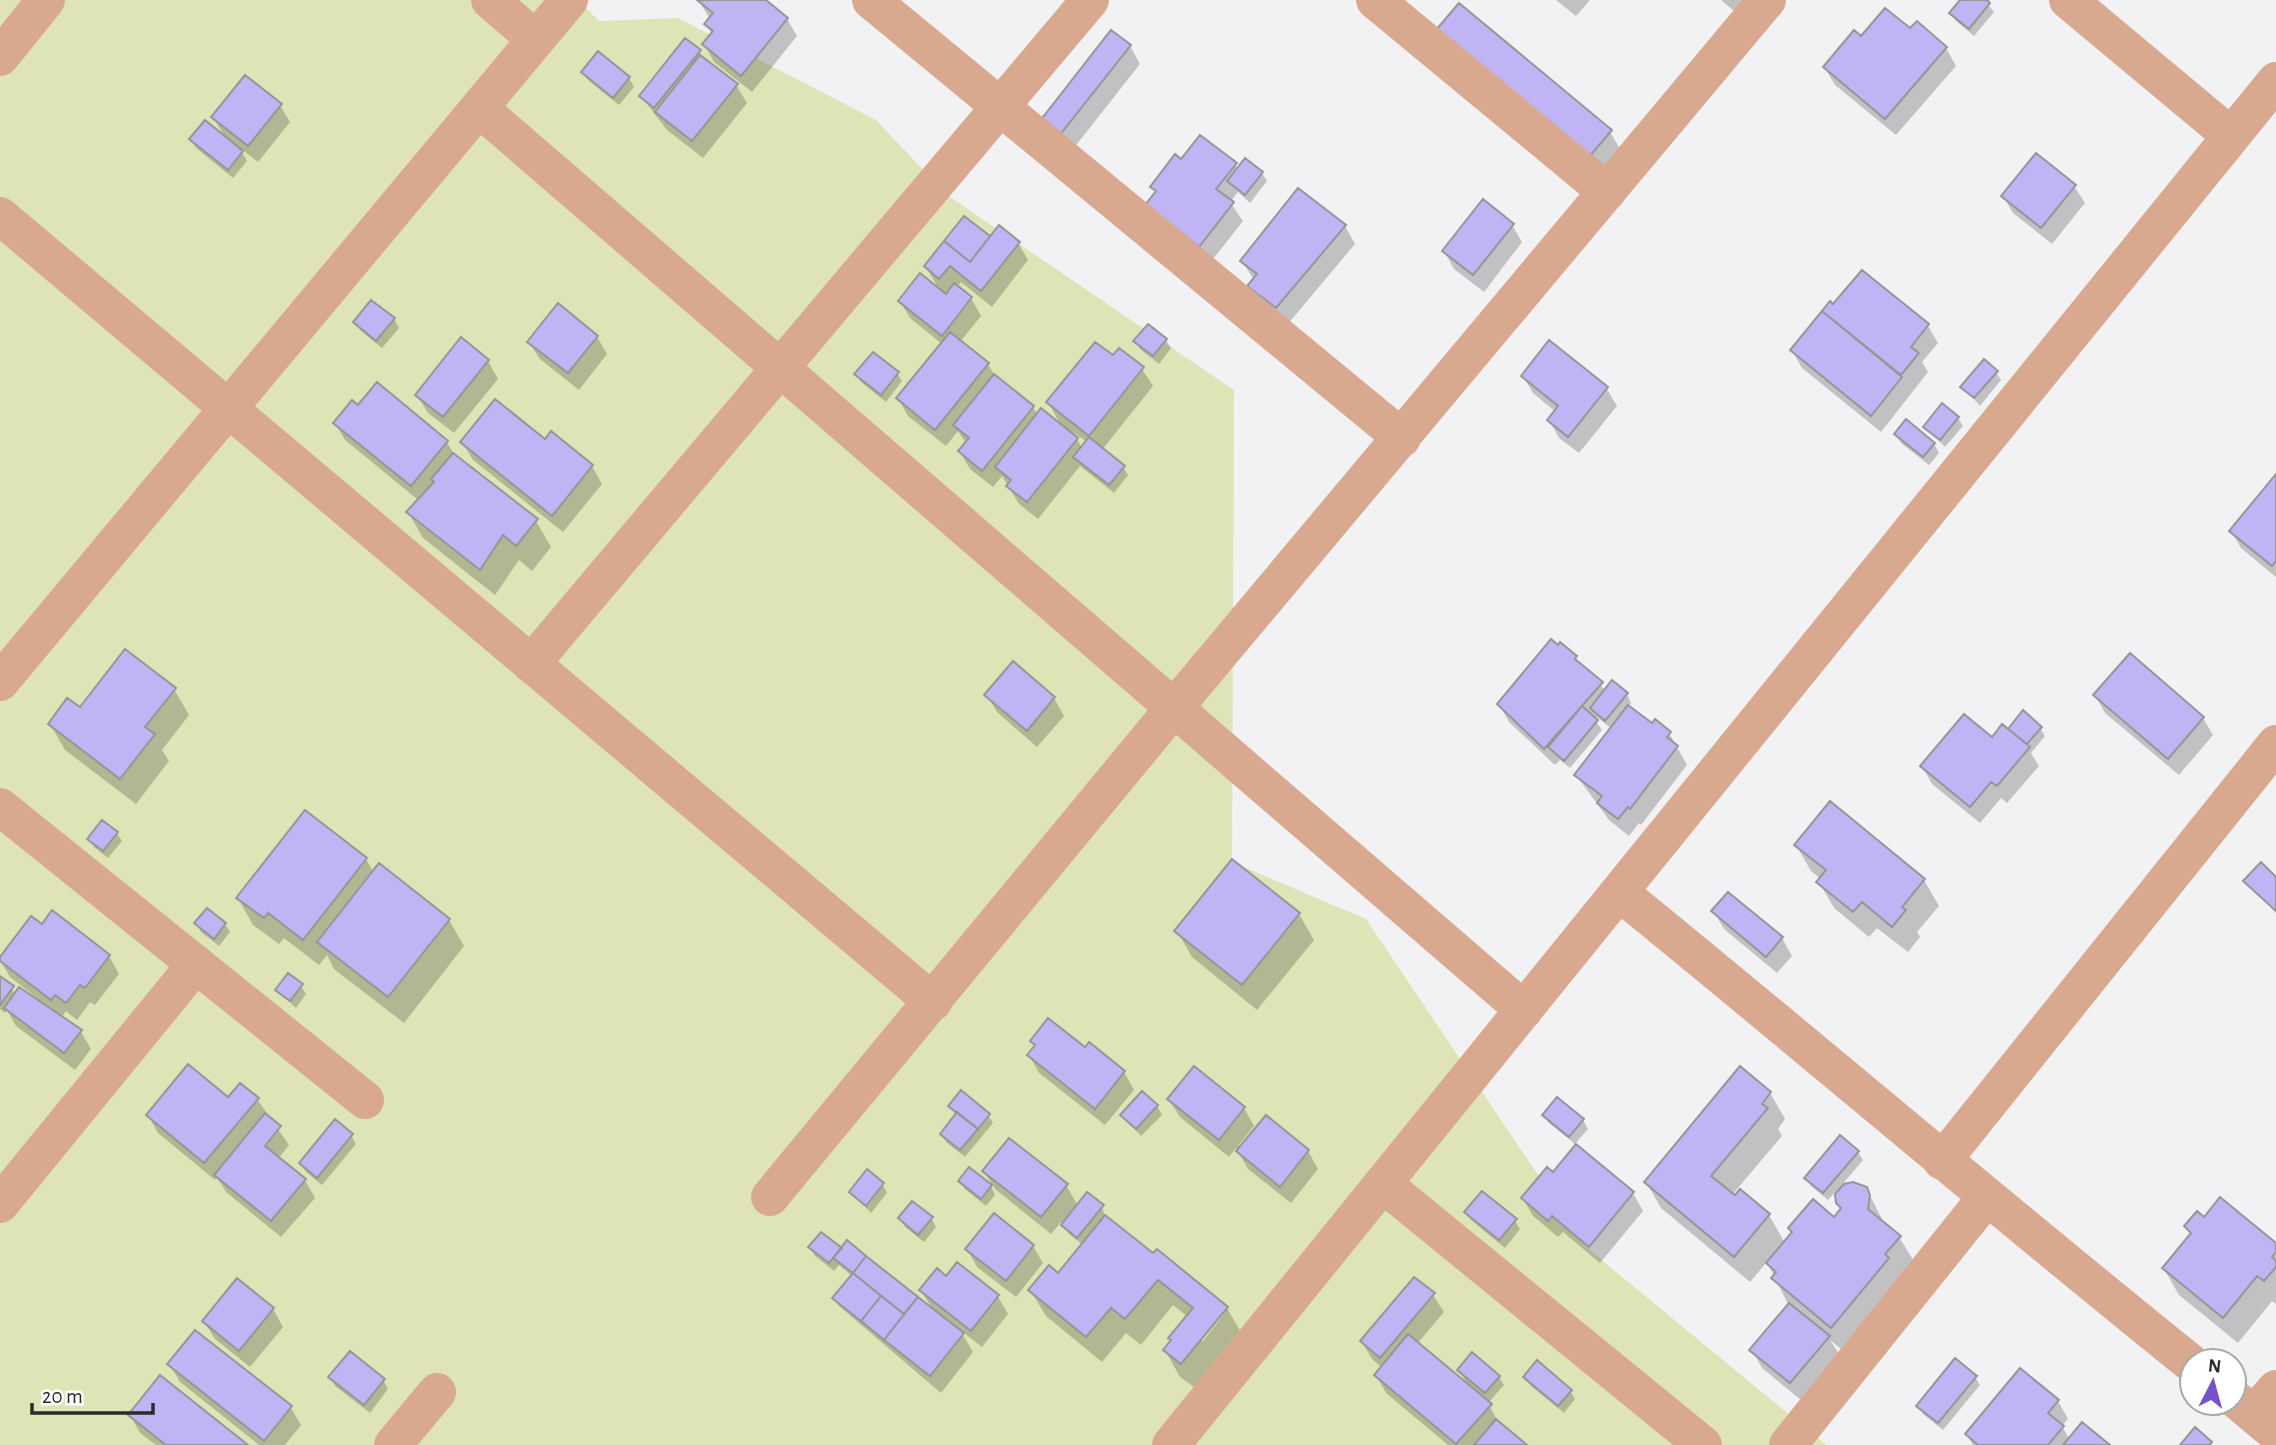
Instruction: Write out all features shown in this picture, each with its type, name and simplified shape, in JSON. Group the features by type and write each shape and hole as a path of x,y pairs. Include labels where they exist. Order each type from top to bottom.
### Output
{"street":[{"path":"0,57 46,0"},
{"path":"490,0 536,40"},
{"path":"0,682 569,0"},
{"path":"871,0 1402,438"},
{"path":"531,664 1090,0"},
{"path":"1375,0 1607,192"},
{"path":"770,1197 1174,708 1767,0"},
{"path":"2068,0 2231,136"},
{"path":"1171,1445 2276,81"},
{"path":"479,108 1524,1010"},
{"path":"0,216 933,1002"},
{"path":"1942,1161 2276,744"},
{"path":"0,807 365,1100"},
{"path":"1619,892 1805,1043 1986,1198 2178,1353"},
{"path":"0,1204 196,964"},
{"path":"1382,1184 1703,1445"},
{"path":"1788,1445 1986,1198"},
{"path":"393,1445 437,1392"}],"green space":[{"path":"0,0 578,0 599,21 678,18 876,120 947,195 1234,390 1232,862 1366,919 1587,1248 1826,1445 0,1445"}],"building":[{"path":"697,0 766,0 788,18 741,76 702,44 713,31 704,24 713,13"},
{"path":"1960,0 1987,0 1990,3 1969,29 1949,13"},
{"path":"1459,3 1612,130 1589,157 1436,30"},
{"path":"1885,8 1910,28 1917,21 1947,47 1885,119 1823,67 1854,30 1861,36"},
{"path":"1111,30 1131,45 1055,141 1036,126"},
{"path":"685,38 701,50 654,108 639,96"},
{"path":"598,51 630,77 613,98 581,72"},
{"path":"700,55 738,84 692,141 655,112"},
{"path":"245,75 282,104 248,146 211,117"},
{"path":"205,120 243,151 228,170 189,139"},
{"path":"1200,135 1237,163 1216,189 1234,202 1199,247 1145,205 1156,191 1150,187 1175,154 1181,159"},
{"path":"2036,153 2076,185 2041,228 2001,196"},
{"path":"1245,158 1263,172 1245,195 1227,181"},
{"path":"1298,188 1346,225 1276,308 1247,286 1257,274 1240,261"},
{"path":"1483,199 1514,224 1473,275 1442,251"},
{"path":"964,216 990,236 970,262 944,241"},
{"path":"999,225 1020,242 981,291 950,266 939,279 924,266 944,241 970,262"},
{"path":"1862,270 1929,324 1911,347 1919,353 1901,375 1822,311 1830,301 1833,304"},
{"path":"920,273 946,294 954,283 972,297 942,336 898,301"},
{"path":"371,300 395,318 376,341 353,322"},
{"path":"558,303 598,336 568,373 527,342"},
{"path":"1822,311 1902,377 1871,416 1790,350"},
{"path":"1148,324 1167,339 1153,356 1133,341"},
{"path":"950,332 989,363 935,430 896,398"},
{"path":"461,337 489,360 443,417 415,395"},
{"path":"1549,340 1608,387 1568,437 1547,420 1558,406 1521,376"},
{"path":"1095,342 1113,355 1119,348 1144,367 1089,436 1046,402"},
{"path":"873,352 899,372 881,395 854,374"},
{"path":"1984,359 1998,371 1974,398 1960,387"},
{"path":"994,374 1034,406 982,471 958,451 969,438 953,425"},
{"path":"377,382 448,441 411,486 333,423 352,400 358,405"},
{"path":"495,399 545,439 551,431 593,465 552,516 460,442"},
{"path":"1942,403 1959,417 1940,440 1923,427"},
{"path":"1041,408 1078,438 1027,502 1006,486 1011,480 995,467"},
{"path":"1906,419 1935,443 1923,457 1894,434"},
{"path":"1089,437 1125,466 1109,485 1073,457"},
{"path":"453,453 538,519 516,546 503,535 480,570 406,512 434,482 431,479"},
{"path":"2276,474 2276,561 2272,566 2229,531"},
{"path":"1551,639 1558,645 1560,642 1577,656 1575,659 1603,682 1544,749 1497,704"},
{"path":"125,649 176,688 145,727 155,734 120,779 48,724 67,698 80,707"},
{"path":"2130,653 2204,717 2168,759 2093,695"},
{"path":"1013,661 1055,697 1027,731 984,695"},
{"path":"1612,680 1628,693 1605,721 1590,708"},
{"path":"1628,705 1652,723 1655,719 1671,732 1667,737 1678,746 1630,809 1628,807 1618,819 1597,803 1602,796 1574,775"},
{"path":"1582,706 1598,720 1564,761 1548,747"},
{"path":"2023,710 2042,727 2027,744 2008,729"},
{"path":"1964,714 1992,737 2002,724 2030,747 1997,786 1991,782 1970,807 1920,766"},
{"path":"1830,801 1925,879 1902,907 1906,910 1892,927 1862,902 1853,912 1816,882 1826,870 1794,845"},
{"path":"305,810 367,858 303,940 268,913 264,918 236,898"},
{"path":"102,820 118,832 103,851 87,839"},
{"path":"1232,859 1300,913 1242,985 1174,931"},
{"path":"2261,862 2276,877 2276,911 2243,881"},
{"path":"379,863 450,919 388,997 317,942"},
{"path":"1728,892 1783,937 1766,957 1711,911"},
{"path":"207,908 226,923 214,939 194,923"},
{"path":"52,910 110,955 85,988 80,985 66,1003 55,995 51,1000 0,961 0,957 31,916 42,924"},
{"path":"288,973 303,984 290,1001 275,990"},
{"path":"0,976 14,986 0,1005"},
{"path":"19,987 82,1030 64,1053 4,1008"},
{"path":"1048,1018 1085,1047 1089,1042 1125,1071 1095,1109 1027,1055 1035,1045 1030,1041"},
{"path":"188,1064 228,1097 240,1083 259,1098 204,1163 146,1115"},
{"path":"1194,1066 1245,1107 1219,1140 1167,1099"},
{"path":"1740,1066 1771,1092 1762,1104 1768,1108 1711,1176 1735,1195 1740,1189 1770,1214 1734,1257 1644,1182"},
{"path":"961,1090 990,1114 978,1129 948,1106"},
{"path":"1142,1091 1158,1105 1136,1129 1120,1115"},
{"path":"1557,1097 1584,1119 1569,1137 1542,1115"},
{"path":"957,1112 978,1129 960,1150 940,1134"},
{"path":"265,1113 281,1126 265,1146 306,1179 271,1221 214,1175"},
{"path":"1266,1115 1309,1150 1280,1187 1236,1151"},
{"path":"335,1119 353,1134 317,1178 299,1163"},
{"path":"1840,1135 1859,1151 1823,1193 1804,1178"},
{"path":"1009,1138 1068,1184 1041,1217 982,1171"},
{"path":"1576,1144 1634,1192 1589,1247 1552,1216 1548,1221 1521,1198 1547,1167 1553,1172"},
{"path":"969,1167 992,1185 981,1199 958,1181"},
{"path":"867,1169 884,1183 866,1206 849,1192"},
{"path":"1853,1182 1867,1187 1870,1195 1868,1209 1901,1236 1885,1254 1889,1258 1831,1328 1771,1278 1776,1272 1766,1263 1792,1232 1788,1228 1813,1199 1834,1217 1841,1208 1836,1203 1835,1194 1844,1184"},
{"path":"1482,1191 1517,1219 1499,1240 1464,1212"},
{"path":"1087,1192 1104,1205 1077,1238 1061,1225"},
{"path":"2220,1197 2276,1243 2276,1252 2272,1257 2276,1261 2276,1267 2264,1281 2257,1276 2223,1318 2162,1268 2191,1233 2184,1226 2197,1211 2204,1217"},
{"path":"912,1201 933,1217 918,1235 898,1218"},
{"path":"994,1213 1034,1245 1006,1281 965,1249"},
{"path":"1105,1215 1153,1253 1157,1249 1228,1307 1181,1364 1163,1350 1171,1340 1168,1338 1193,1308 1158,1280 1125,1319 1111,1308 1086,1337 1028,1290 1049,1265 1058,1273"},
{"path":"821,1232 842,1248 829,1263 808,1247"},
{"path":"847,1240 866,1256 853,1273 833,1258"},
{"path":"866,1256 918,1297 904,1314 853,1273"},
{"path":"957,1262 999,1295 971,1331 919,1290 937,1268 946,1276"},
{"path":"853,1273 881,1296 861,1321 832,1298"},
{"path":"1414,1277 1435,1293 1380,1358 1360,1341"},
{"path":"237,1278 274,1308 239,1351 202,1321"},
{"path":"881,1296 904,1314 884,1340 861,1321"},
{"path":"918,1297 964,1333 930,1376 884,1340"},
{"path":"1789,1303 1830,1336 1790,1383 1749,1350"},
{"path":"195,1330 292,1406 264,1441 167,1364"},
{"path":"1408,1334 1492,1404 1456,1444 1374,1375"},
{"path":"350,1351 385,1379 364,1405 328,1377"},
{"path":"1472,1352 1500,1376 1485,1393 1457,1370"},
{"path":"1955,1358 1977,1376 1938,1423 1916,1406"},
{"path":"1537,1360 1572,1390 1558,1406 1523,1377"},
{"path":"2020,1368 2059,1400 2048,1413 2064,1426 2048,1445 1978,1445 1965,1434"},
{"path":"160,1375 248,1445 166,1445 128,1415"},
{"path":"1496,1419 1527,1445 1474,1445"},
{"path":"2082,1422 2110,1445 2063,1445"},
{"path":"2195,1427 2212,1442 2210,1445 2180,1445"}]}
